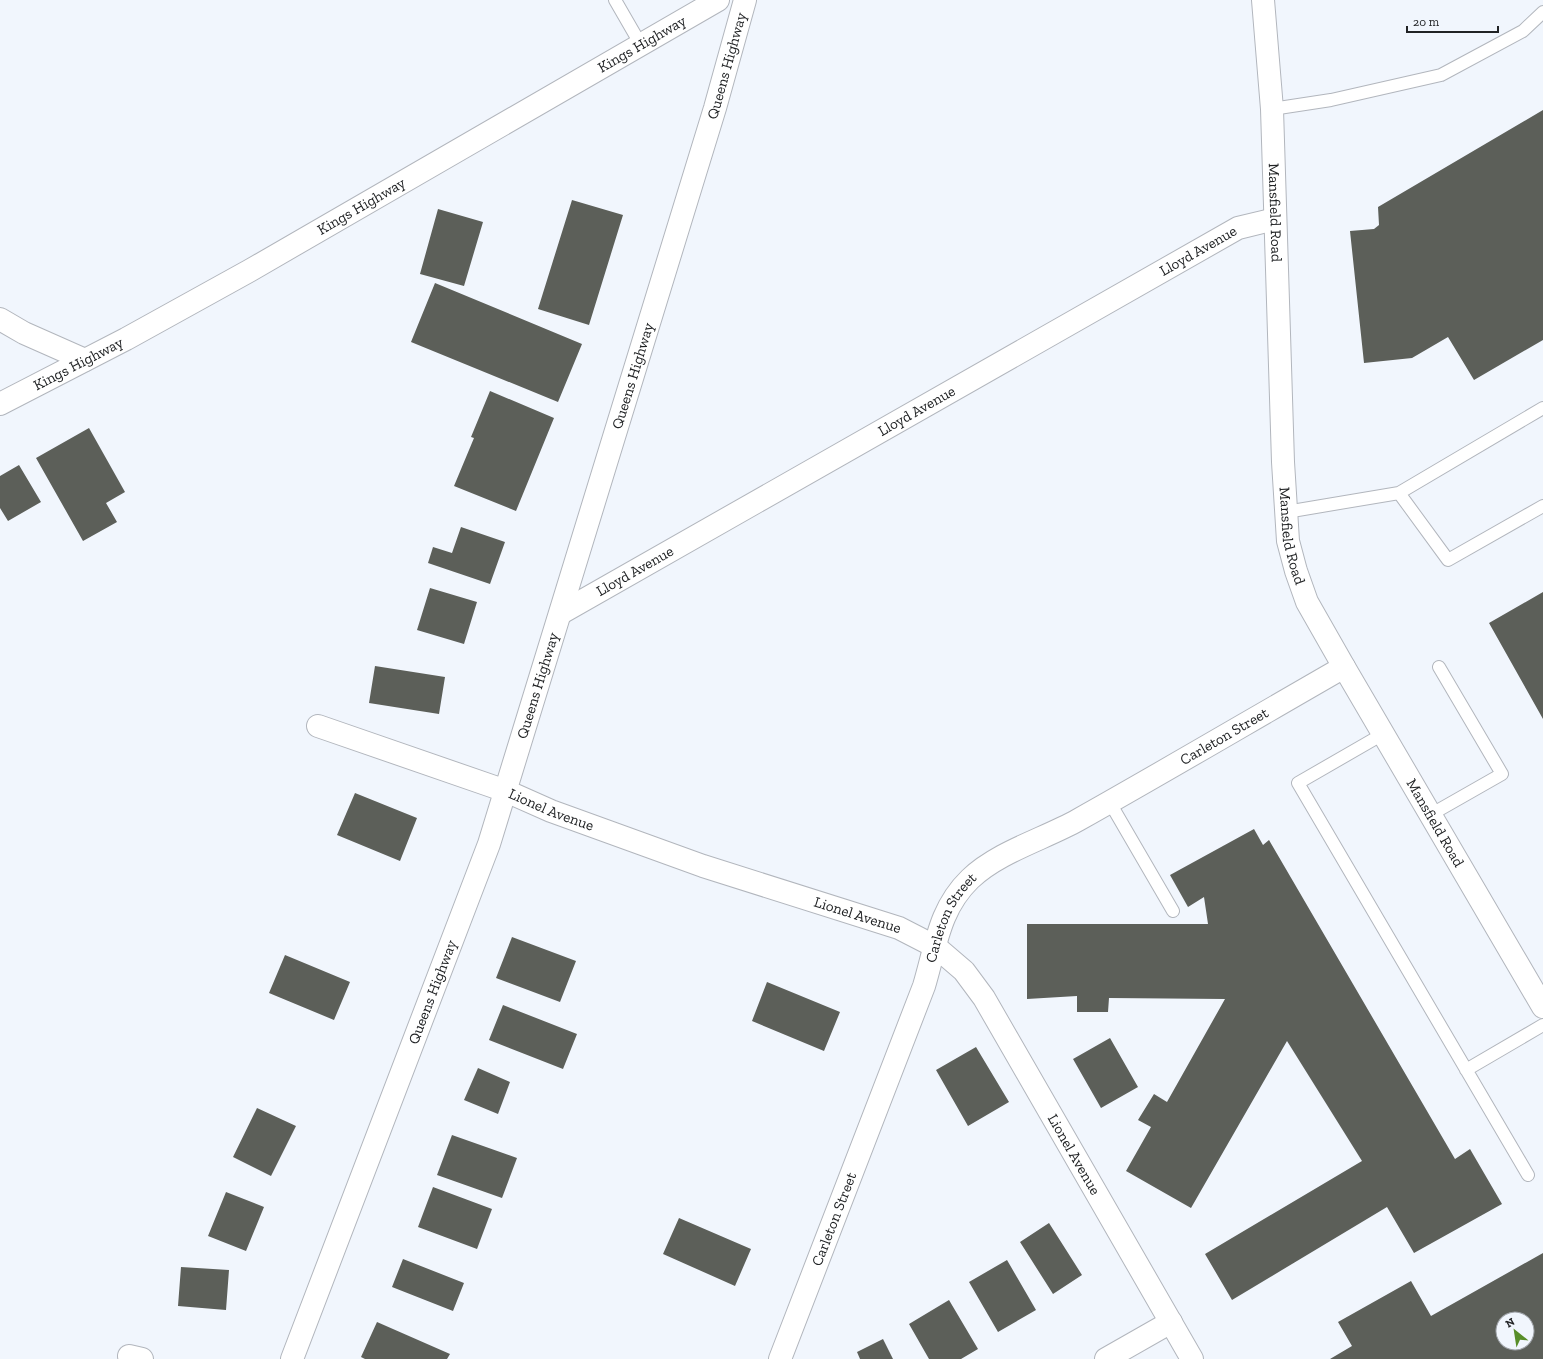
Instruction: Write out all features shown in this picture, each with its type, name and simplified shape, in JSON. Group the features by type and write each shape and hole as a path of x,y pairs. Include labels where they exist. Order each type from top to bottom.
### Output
{"street":[{"name":"Kings Highway","path":"0,404 85,360 249,271 718,0"},
{"name":"Queens Highway","path":"292,1359 486,852 561,613 715,108 745,0"},
{"name":"Mansfield Road","path":"1263,0 1272,109 1283,462 1288,541 1296,571 1307,602 1344,668 1543,1007"},
{"name":"Lloyd Avenue","path":"561,613 1238,228 1275,219"},
{"path":"0,319 24,333 85,360"},
{"name":"Carleton Street","path":"780,1359 924,986 936,947 942,919 948,906 970,879 998,859 1078,820 1344,668"},
{"name":"Lionel Avenue","path":"318,726 506,791 552,811 703,866 899,928 936,947 964,971 984,998 1192,1359"},
{"path":"1106,1359 1172,1322"}],"lane":[{"path":"615,0 641,45"},
{"path":"1272,109 1331,100 1441,75 1523,31 1543,12"},
{"path":"1286,512 1399,493 1543,408"},
{"path":"1399,493 1448,560 1543,506"},
{"path":"1430,815 1502,774 1439,667"},
{"path":"1383,734 1298,783 1528,1175"},
{"path":"1109,801 1173,911"},
{"path":"1466,1070 1543,1025"}],"building":[{"path":"1543,110 1543,340 1474,380 1448,337 1412,358 1364,363 1350,231 1374,229 1379,225 1378,207"},
{"path":"572,200 623,215 589,325 538,309"},
{"path":"438,209 483,222 464,286 420,274"},
{"path":"435,283 582,344 558,402 411,342"},
{"path":"490,391 554,418 516,511 454,486 474,438 471,437"},
{"path":"89,428 125,492 106,503 117,522 83,541 36,458"},
{"path":"19,465 41,502 8,521 0,508 0,476"},
{"path":"461,527 505,542 490,584 428,563 433,547 452,553"},
{"path":"430,588 477,602 464,644 417,630"},
{"path":"1543,592 1543,719 1489,623"},
{"path":"375,666 445,677 439,714 369,703"},
{"path":"355,793 417,818 400,861 337,835"},
{"path":"1254,829 1263,845 1269,840 1455,1159 1470,1149 1502,1204 1414,1253 1387,1207 1232,1300 1205,1254 1362,1161 1287,1041 1191,1208 1126,1171 1151,1127 1138,1120 1154,1094 1167,1102 1225,999 1109,998 1108,1012 1077,1012 1077,996 1027,999 1027,924 1208,924 1204,897 1188,907 1170,875"},
{"path":"512,937 576,961 560,1002 496,978"},
{"path":"285,955 350,982 334,1020 269,993"},
{"path":"767,982 840,1012 824,1051 752,1021"},
{"path":"503,1005 577,1034 563,1069 489,1040"},
{"path":"1110,1038 1138,1087 1101,1108 1073,1059"},
{"path":"976,1047 1009,1102 968,1126 936,1070"},
{"path":"478,1068 510,1082 498,1114 464,1100"},
{"path":"257,1108 296,1126 271,1176 233,1157"},
{"path":"452,1135 517,1158 502,1198 437,1175"},
{"path":"433,1187 492,1209 477,1249 418,1227"},
{"path":"226,1192 264,1207 246,1251 208,1236"},
{"path":"679,1218 751,1249 735,1286 663,1254"},
{"path":"1049,1223 1082,1275 1053,1294 1020,1242"},
{"path":"1543,1253 1543,1359 1330,1359 1352,1346 1338,1322 1411,1281 1431,1316"},
{"path":"403,1259 464,1283 453,1311 392,1287"},
{"path":"1007,1260 1036,1310 998,1332 969,1282"},
{"path":"181,1267 229,1270 226,1310 178,1306"},
{"path":"949,1300 978,1349 961,1359 929,1359 909,1324"},
{"path":"377,1322 450,1354 447,1359 365,1359 361,1357"},
{"path":"883,1339 893,1359 860,1359 857,1352"}]}
